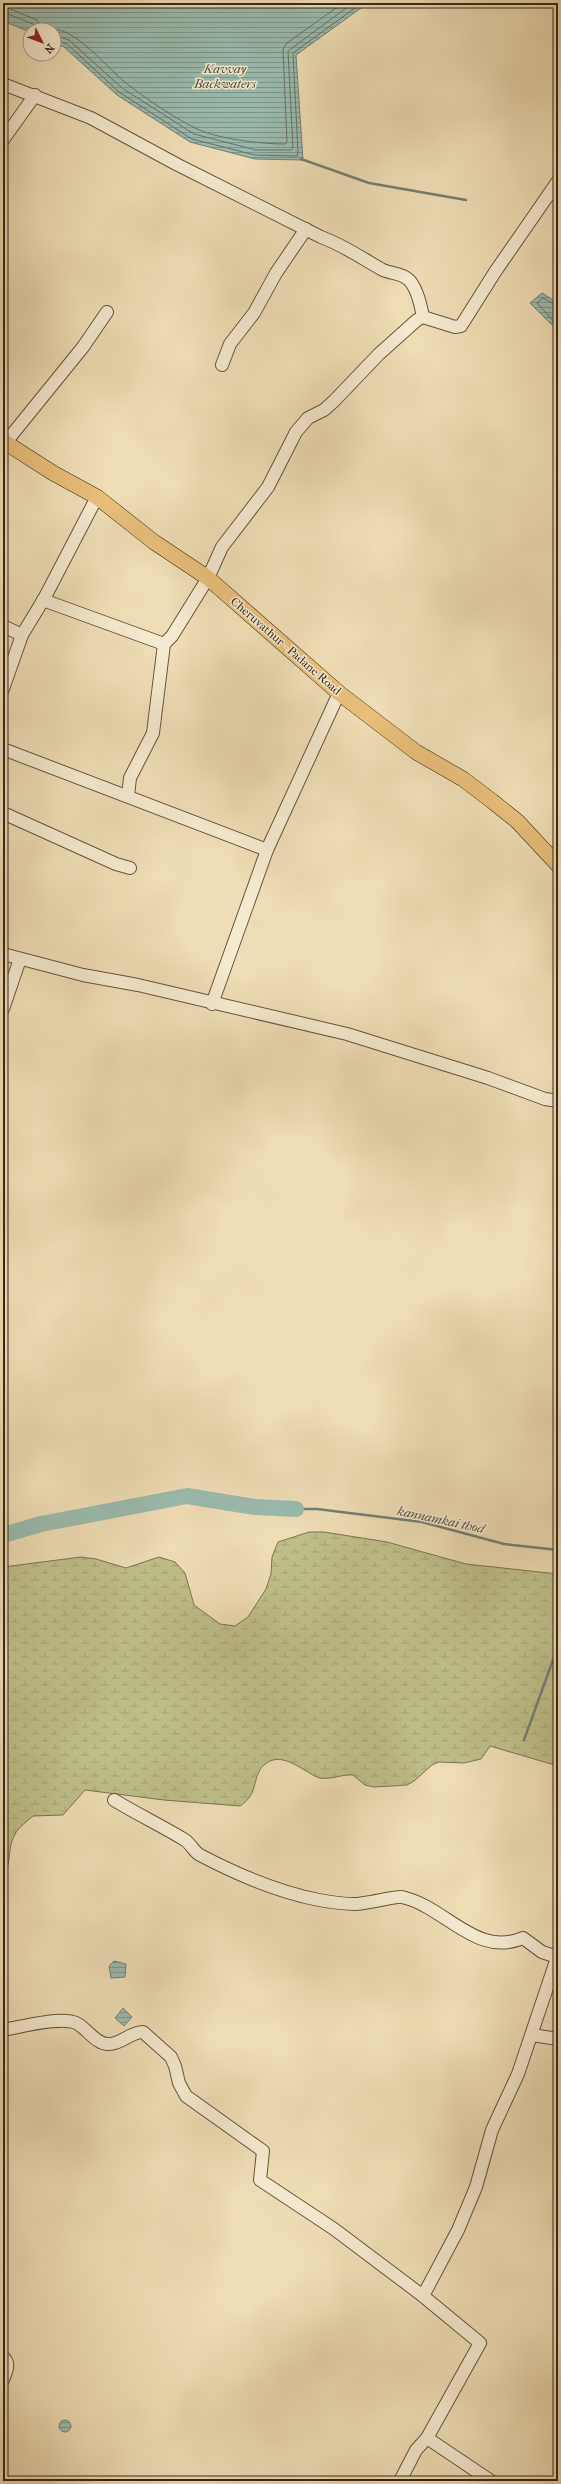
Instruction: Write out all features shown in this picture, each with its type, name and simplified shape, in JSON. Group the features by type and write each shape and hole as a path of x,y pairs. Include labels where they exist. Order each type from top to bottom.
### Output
{"main road":[{"name":"Cheruvathur - Padane Road","path":"4,442 53,473 97,497 154,542 208,578 339,693 416,752 463,779 492,801 516,821 558,865"}],"street":[{"path":"3,84 92,118 178,165 339,244 382,270 393,272 410,280 421,304 423,317"},
{"path":"3,140 35,95"},
{"path":"423,317 455,327 462,326 495,272 558,181"},
{"path":"222,365 230,344 254,313 276,273 306,229"},
{"path":"4,442 78,353 107,312"},
{"path":"128,796 130,778 153,733 164,644 172,636 208,578 222,546 268,487 296,432 308,418 324,410 379,354 423,317"},
{"path":"3,690 22,635 43,600 97,497"},
{"path":"43,600 164,644"},
{"path":"3,626 22,635"},
{"path":"212,1004 267,850 339,693"},
{"path":"3,749 267,850"},
{"path":"3,813 116,864 130,868"},
{"path":"3,954 394,1047 545,1099 558,1101"},
{"path":"3,1009 20,959"},
{"path":"114,1800 187,1842 198,1854 253,1880 318,1900 355,1904 385,1901 400,1896 433,1910 479,1938 496,1944 510,1943 523,1938 542,1952 557,1956 518,2074 492,2130 476,2187 458,2230 423,2296"},
{"path":"3,2030 63,2020 76,2022 101,2043 110,2044 135,2032 143,2032 171,2057 179,2083 186,2096 263,2150 260,2180 334,2229 423,2296 480,2343 427,2438 416,2450 400,2481"},
{"path":"532,2035 558,2039"},
{"path":"3,2357 7,2360 8,2368 3,2380"},
{"path":"427,2438 491,2481"}],"green space":[{"path":"309,1532 324,1532 387,1542 466,1564 558,1574 558,1766 490,1746 481,1759 464,1763 439,1762 432,1765 414,1781 407,1785 374,1787 365,1785 353,1775 320,1778 294,1764 279,1759 264,1765 260,1770 250,1796 240,1806 164,1800 85,1790 63,1815 33,1816 17,1831 11,1845 8,1867 3,1877 3,1567 81,1557 96,1559 126,1568 159,1557 175,1562 185,1573 194,1605 220,1624 235,1626 248,1617 266,1589 271,1574 272,1557 278,1542"}],"water":[{"name":"Kavvay Backwaters","path":"3,3 368,3 296,55 303,160 255,159 190,142 117,95 62,46 62,22 22,22 22,29 3,21"},
{"path":"542,293 558,303 558,331 530,303"},
{"path":"114,1961 126,1964 125,1977 111,1978 109,1966"},
{"path":"123,2008 132,2017 124,2026 115,2018"},
{"path":"65,2420 69,2422 71,2426 69,2430 65,2432 61,2430 59,2426 61,2422"}],"waterway":[{"path":"301,159 369,183 466,200"},
{"path":"3,1535 41,1524 187,1496 255,1507 296,1509"},
{"name":"kannamkai thod","path":"296,1509 317,1509 422,1522 504,1544 558,1550"},
{"path":"524,1740 558,1646"}]}
